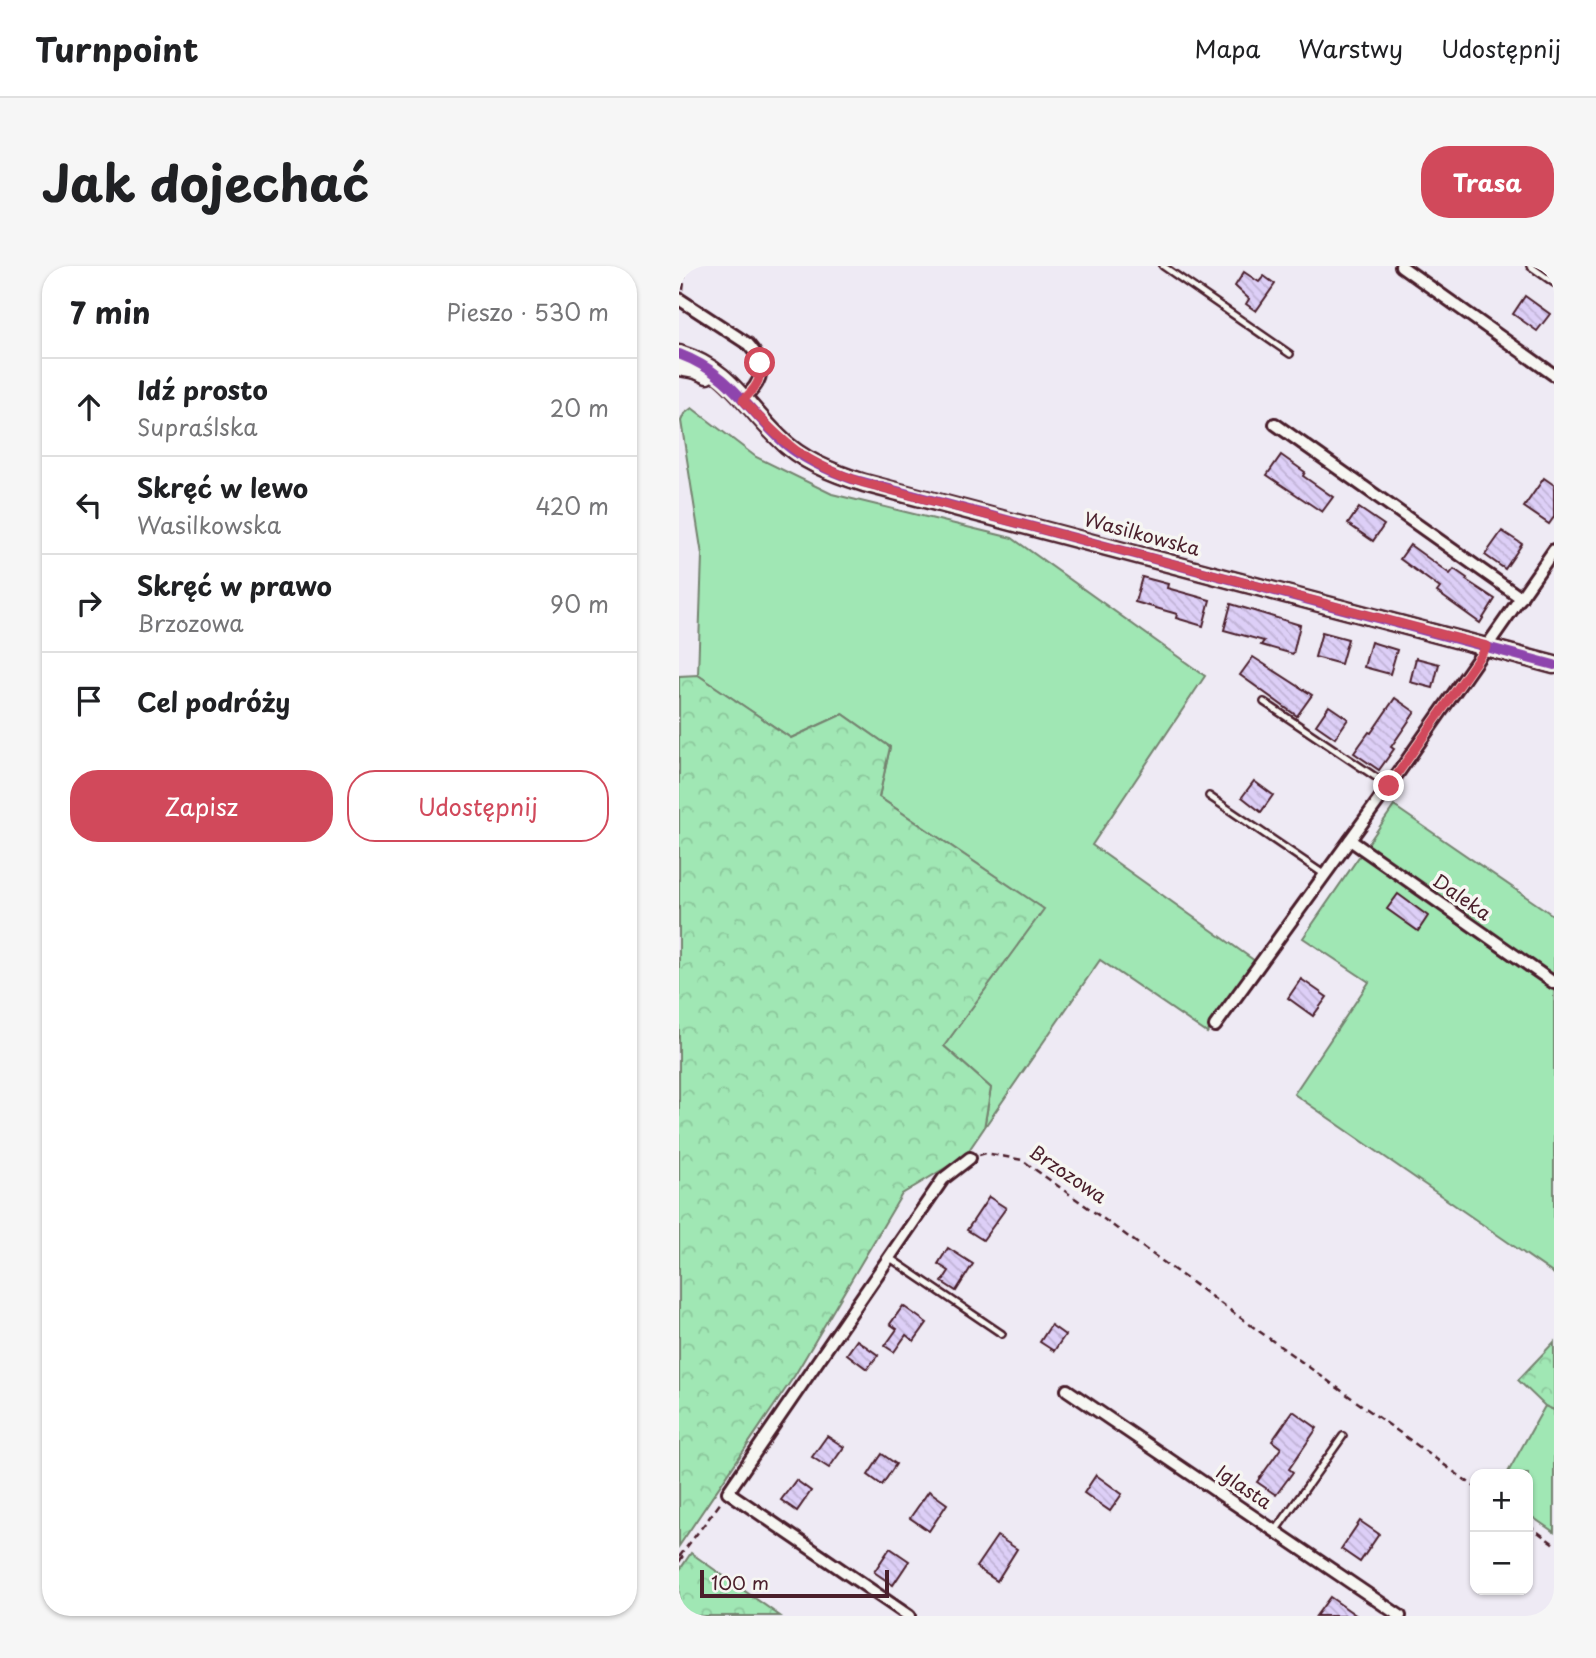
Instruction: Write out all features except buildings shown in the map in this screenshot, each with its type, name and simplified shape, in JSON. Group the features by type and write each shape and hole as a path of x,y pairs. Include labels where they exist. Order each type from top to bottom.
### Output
{"street":[{"path":"1401,266 1554,375"},
{"path":"680,300 748,344 755,353 761,373 752,391 743,400"},
{"name":"Wasilkowska","path":"679,355 699,360 717,371 779,439 795,451 814,463 854,480 1554,664"},
{"name":"Wasilkowska","path":"679,368 705,374 743,400"},
{"path":"1275,424 1521,598"},
{"path":"1215,1026 1350,841 1554,550"},
{"name":"Daleka","path":"1350,841 1554,983"},
{"path":"909,1616 728,1492 943,1179 970,1158"},
{"name":"Iglasta","path":"1067,1390 1399,1616"}],"lane":[{"path":"1163,266 1290,354"},
{"path":"1530,266 1554,283"},
{"path":"1264,702 1389,786"},
{"path":"1209,796 1325,875"},
{"path":"890,1258 1002,1334"},
{"path":"1276,1530 1343,1436"}],"path":[{"path":"680,300 686,266"},
{"name":"Brzozowa","path":"970,1158 986,1153 1022,1160 1470,1483"},
{"path":"679,1559 728,1492"},
{"path":"1533,1529 1554,1544"}],"green space":[{"path":"692,408 756,457 832,494 1012,538 1205,676 1092,845 1255,961 1207,1033 1100,960 984,1128 991,1088 944,1046 1043,909 879,797 890,747 843,714 791,738 698,675 702,555 681,421 684,414"},
{"path":"698,675 791,738 843,714 890,747 879,797 1044,909 944,1046 991,1088 984,1128 965,1156 902,1194 795,1375 679,1546 679,676"},
{"path":"1394,806 1554,916 1554,1274 1294,1094 1369,982 1303,938"},
{"path":"1554,1342 1554,1410 1545,1406 1518,1380"},
{"path":"1545,1406 1554,1410 1554,1532 1533,1517 1533,1469 1510,1469"},
{"path":"691,1553 780,1616 679,1616 679,1571"}],"transit line":[{"path":"679,354 697,362 726,382 785,444 801,456 835,473 1554,665"}],"route":[{"path":"760,363 758,383 743,400 779,439 835,474 1487,646 1389,786"}]}
